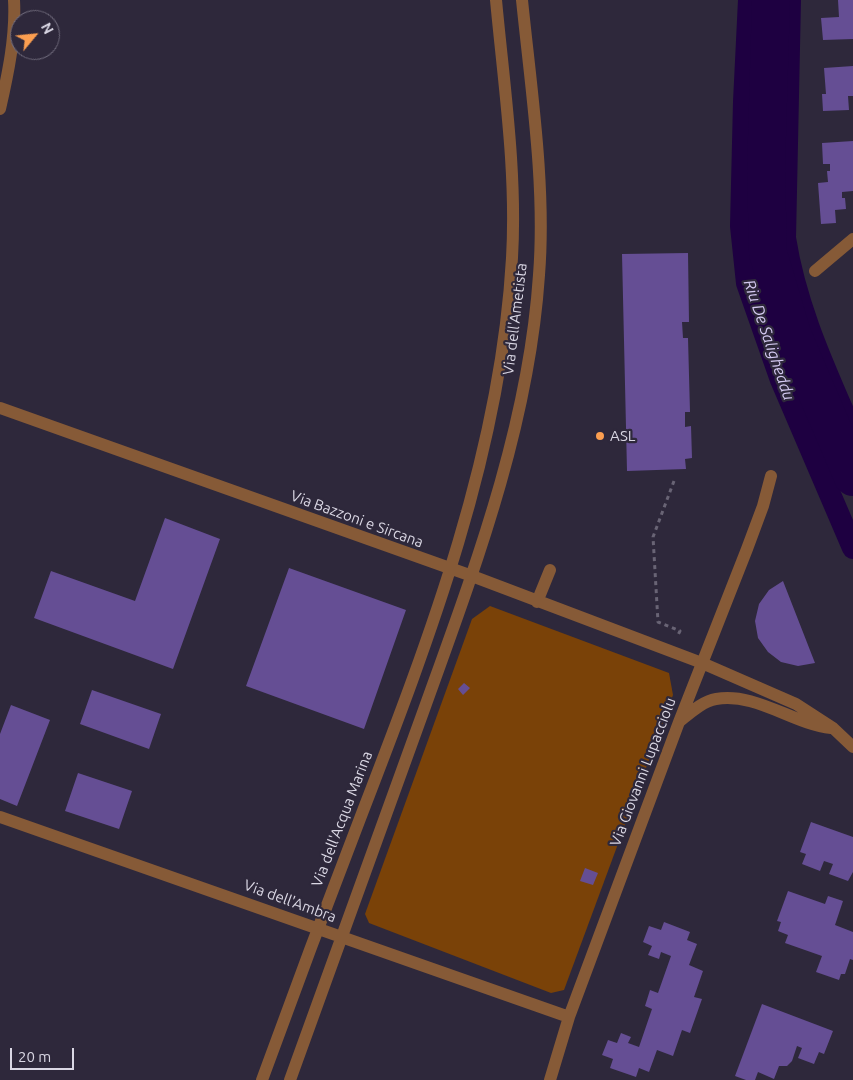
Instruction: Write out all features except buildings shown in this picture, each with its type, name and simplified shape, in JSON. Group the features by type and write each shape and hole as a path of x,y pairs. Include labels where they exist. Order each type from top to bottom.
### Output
{"street":[{"path":"0,109 8,74 15,15 14,0"},
{"name":"Via dell'Ametista","path":"449,569 486,439 504,346 512,257 512,161 496,0"},
{"name":"Via dell'Ametista","path":"472,576 510,446 528,360 539,274 539,176 522,0"},
{"path":"815,271 853,239"},
{"name":"Via Bazzoni e Sircana","path":"0,408 472,576 670,651 796,704 833,728 853,747"},
{"name":"Via Giovanni Lupacciolu","path":"550,1080 569,1017 679,722 764,506 771,476"},
{"name":"Via dell'Acqua Marina","path":"262,1080 317,927 419,666 449,569"},
{"path":"537,602 550,570"},
{"path":"290,1080 472,576"},
{"path":"679,722 700,706 716,699 744,701 778,710 814,726 833,728"},
{"name":"Via dell'Ambra","path":"0,817 569,1017"}],"path":[{"path":"670,651 680,631 658,622 652,538 674,481"}],"shaded area":[{"path":"490,606 669,673 673,695 564,990 551,993 369,923 365,914 472,619"}],"waterway":[{"name":"Riu De Saligheddu","path":"749,0 741,226 747,283 781,380 853,548"},
{"name":"Riu De Saligheddu","path":"771,0 766,171 768,253 792,334 853,477"},
{"name":"Riu De Saligheddu","path":"790,0 785,238 796,289 804,314 853,434"}],"place":[{"name":"ASL","path":"600,436"}]}
